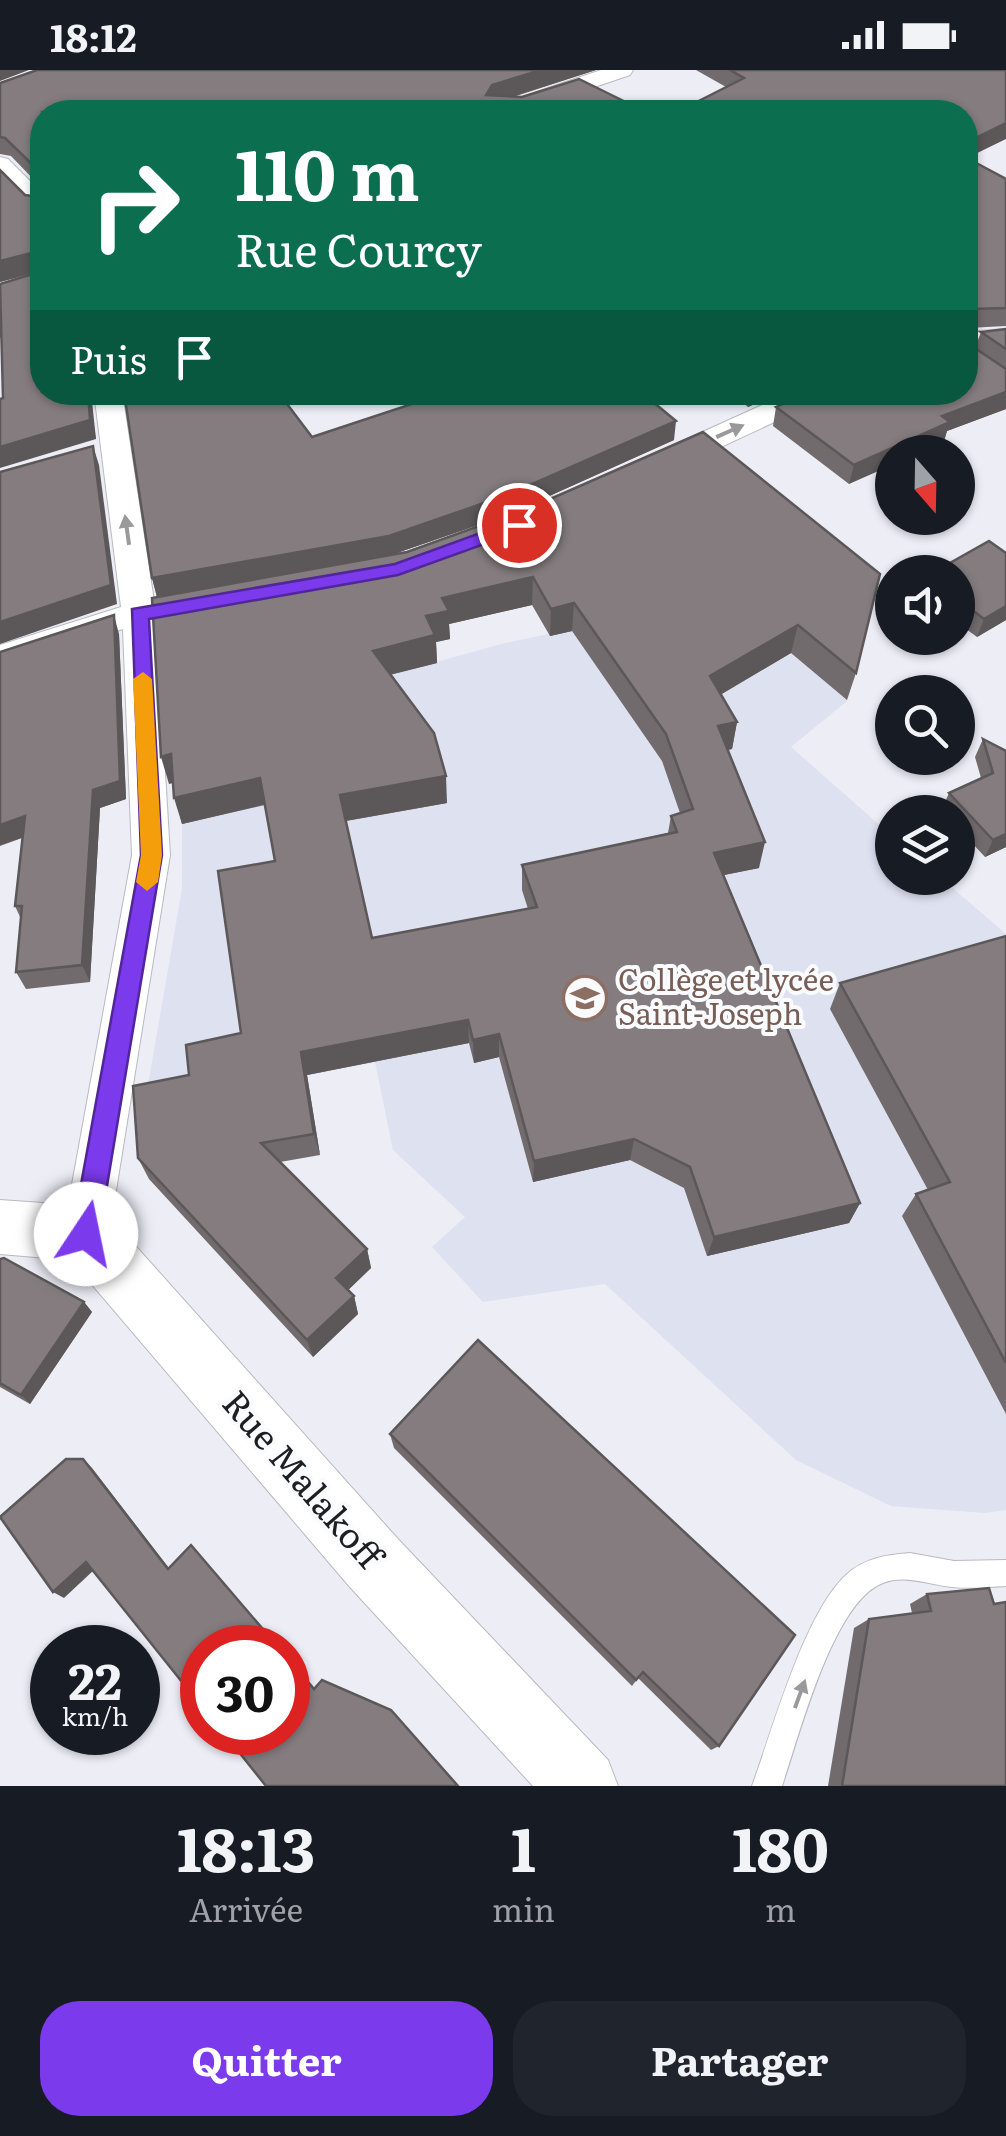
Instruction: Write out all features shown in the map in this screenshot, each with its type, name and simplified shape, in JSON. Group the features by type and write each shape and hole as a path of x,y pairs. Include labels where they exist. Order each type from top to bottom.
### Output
{"street":[{"path":"536,100 622,70"},
{"path":"0,164 30,194"},
{"path":"978,339 1006,337"},
{"path":"0,1227 86,1234 152,855 139,614 106,450 108,405"},
{"path":"640,472 787,405"},
{"path":"0,656 139,614 230,598"},
{"name":"Rue Malakoff","path":"86,1234 373,1562 582,1786"}],"lane":[{"path":"767,1786 827,1620 856,1584 880,1569 910,1566 954,1574 1006,1574"}],"shaded area":[{"name":"Collège et lycée Saint-Joseph","path":"871,607 847,701 791,747 875,821 875,895 961,895 1006,934 1006,1510 985,1513 891,1506 796,1460 605,1284 483,1302 432,1247 465,1217 393,1150 375,1062 144,1108 182,889 182,824 376,679 501,644 648,613 735,686"}],"building":[{"path":"37,70 541,70 492,85 486,95 522,97 579,79 622,100 30,100 30,162 0,137 0,83"},
{"path":"730,70 1006,70 1006,123 978,137 978,100 701,100 744,78"},
{"path":"978,164 1006,179 1006,308 978,309"},
{"path":"0,170 30,196 30,253 0,261"},
{"path":"30,275 30,405 89,405 90,420 0,447 0,284"},
{"path":"1006,329 1006,349 981,332"},
{"path":"978,350 1006,369 1006,392 978,402"},
{"path":"126,405 288,405 312,437 409,405 657,405 676,421 507,495 389,536 152,578"},
{"path":"971,405 942,416 950,422 921,435 875,435 875,456 854,465 776,407"},
{"path":"703,432 875,570 875,595 856,673 798,625 710,676 737,722 718,726 765,842 714,853 860,1203 714,1237 690,1167 634,1139 534,1161 499,1034 473,1040 468,1020 301,1052 314,1134 261,1143 367,1249 336,1278 354,1296 307,1340 138,1158 133,1086 189,1075 186,1045 241,1033 218,871 275,861 260,778 174,798 171,754 161,757 152,598 407,552 532,507","holes":["533,577 551,609 574,603 666,734 693,809 671,816 677,832 522,865 537,907 372,938 340,795 446,776 434,733 373,651 435,635 426,616 449,611 442,598"]},
{"path":"93,446 111,585 0,622 0,472"},
{"path":"989,541 1006,553 1006,606 984,619 975,612 975,555 964,555"},
{"path":"114,615 120,781 93,790 82,965 16,972 22,906 15,906 25,816 0,825 0,652"},
{"path":"983,739 1006,751 1006,834 993,840 975,821 975,795 949,793 993,773"},
{"path":"1006,936 1006,1363 916,1194 950,1182 840,983"},
{"path":"0,1259 84,1302 21,1395 0,1383"},
{"path":"478,1340 795,1635 719,1746 643,1672 636,1680 390,1434"},
{"path":"66,1459 83,1459 168,1569 191,1545 259,1625 180,1625 180,1680 160,1654 160,1625 136,1625 86,1562 53,1592 0,1517"},
{"path":"989,1588 994,1604 1006,1602 1006,1786 842,1786 869,1619 931,1611 927,1594"},
{"path":"322,1680 391,1710 458,1786 266,1786 241,1755 310,1755 310,1684 314,1689"}],"slow traffic":[{"path":"143,679 152,855 147,882"}],"place":[{"name":"Collège et lycée Saint-Joseph","path":"585,998"}],"route":[{"path":"86,1234 152,855 139,614 398,569 519,525"}]}
